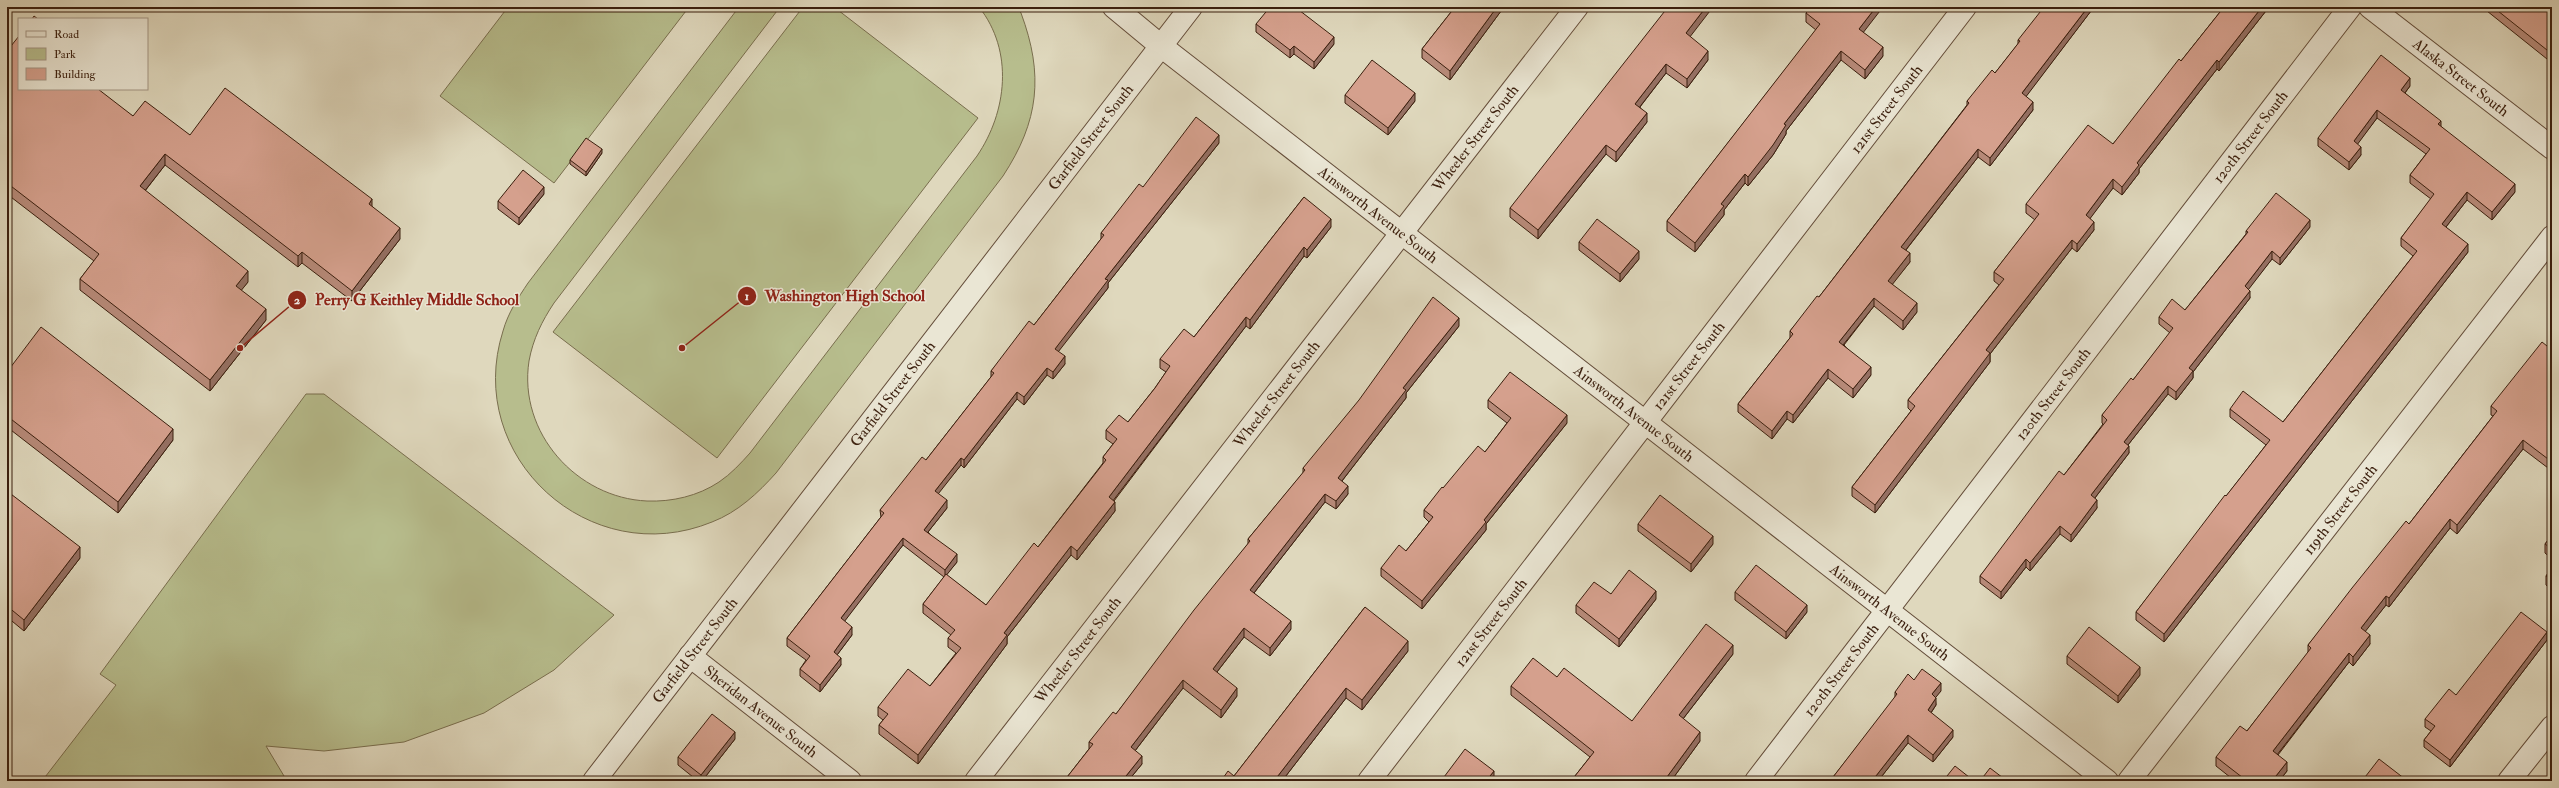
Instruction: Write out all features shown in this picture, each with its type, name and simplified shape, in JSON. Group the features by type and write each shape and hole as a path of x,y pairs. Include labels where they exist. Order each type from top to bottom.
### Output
{"street":[{"name":"Ainsworth Avenue South","path":"1114,7 1161,46 2107,781"},
{"name":"Ainsworth Avenue South","path":"1136,7 1161,46"},
{"name":"Garfield Street South","path":"594,781 1191,7"},
{"name":"Wheeler Street South","path":"976,781 1577,7"},
{"name":"121st Street South","path":"1369,781 1965,7"},
{"name":"120th Street South","path":"1756,781 2350,7"},
{"name":"Alaska Street South","path":"2370,7 2552,148"},
{"name":"119th Street South","path":"2129,781 2552,237"},
{"name":"Sheridan Avenue South","path":"690,656 850,781"},
{"path":"2509,781 2552,727"}],"green space":[{"path":"508,7 689,7 554,183 440,96"},
{"path":"739,7 780,7 554,303 538,330 533,345 529,361 528,388 533,413 543,436 558,457 576,474 597,488 621,497 647,501 684,497 711,487 723,479 750,453 977,156 987,139 995,120 1000,101 1002,62 998,43 990,24 979,7 1017,7 1021,13 1033,57 1035,77 1031,117 1015,156 1003,176 776,473 762,488 739,507 712,522 666,533 622,531 582,517 547,492 519,460 502,421 495,377 503,331 510,312 528,283"},
{"path":"803,7 834,7 978,118 717,458 553,332"},
{"path":"306,394 324,394 614,615 554,670 484,713 404,742 324,751 266,746 287,781 42,781 116,685 100,674"}],"building":[{"path":"1270,7 1295,7 1334,37 1314,62 1294,46 1290,50 1256,24"},
{"path":"1455,7 1497,7 1450,71 1422,49"},
{"path":"1668,7 1706,7 1686,33 1708,51 1687,79 1666,64 1635,104 1647,113 1616,152 1606,145 1538,230 1510,208"},
{"path":"1811,7 1876,7 1859,29 1883,47 1865,70 1841,51 1784,124 1786,125 1773,145 1748,177 1745,174 1721,204 1724,206 1695,243 1667,221 1820,24 1806,13"},
{"path":"2044,7 2088,7 2022,93 2033,102 1990,158 1978,149 1901,247 1910,253 1888,281 1917,303 1903,321 1874,298 1839,342 1871,367 1853,389 1828,369 1793,415 1787,411 1772,431 1738,404 1793,334 1790,331 1817,296 1819,297 1969,103 1967,101 1992,70 1995,73 2020,41 2018,40"},
{"path":"2224,7 2262,7 2219,62 2217,60 2137,163 2139,165 2122,187 2113,179 2086,215 2094,222 2077,244 2072,240 1986,350 1990,353 1875,505 1852,487 1915,406 1908,400 2004,279 1994,272 2039,214 2026,204 2088,125 2113,144 2179,59 2181,61"},
{"path":"2493,7 2544,7 2552,14 2552,54"},
{"path":"18,37 18,90 99,90 133,116 145,101 190,135 225,88 372,199 369,204 400,228 352,291 302,252 298,256 165,154 140,186 248,271 236,286 266,309 210,380 80,279 99,254 7,183 7,51"},
{"path":"2381,55 2410,78 2401,90 2441,121 2438,124 2515,184 2492,212 2467,192 2442,224 2468,244 2164,634 2136,612 2225,495 2226,496 2270,440 2230,409 2243,391 2283,422 2417,251 2401,238 2434,194 2410,175 2430,149 2377,110 2354,141 2361,147 2349,162 2318,138"},
{"path":"1372,60 1415,93 1388,128 1345,95"},
{"path":"1196,117 1219,135 1105,279 1108,280 1055,349 1065,356 1053,372 1047,368 1024,397 1017,392 964,460 961,458 935,491 947,500 924,530 957,554 945,570 903,538 841,618 852,627 834,652 841,658 820,685 800,669 810,656 787,638 884,513 880,510 922,457 926,460 994,373 991,371 1029,321 1034,325 1104,235 1101,233 1139,184 1143,187"},
{"path":"586,138 602,149 586,172 570,160"},
{"path":"523,170 544,187 519,218 498,201"},
{"path":"2276,193 2310,220 2280,258 2272,251 2245,286 2250,291 2189,368 2193,371 2176,392 2168,386 2124,442 2129,446 2091,495 2097,500 2071,535 2060,526 2030,563 2026,559 2001,592 1980,576 2059,471 2064,475 2107,420 2102,415 2131,378 2133,380 2173,328 2159,317 2172,299 2185,310 2248,232 2246,231"},
{"path":"1304,197 1331,219 1307,250 1304,247 1250,320 1246,317 1109,497 1115,502 1077,551 1071,546 1004,633 1007,635 918,755 879,725 888,714 878,707 908,669 930,686 961,648 948,638 955,630 923,604 946,574 986,605 1034,543 1038,547 1106,460 1103,457 1117,439 1106,430 1119,415 1128,422 1155,388 1170,366 1160,359 1184,329 1194,337"},
{"path":"1597,219 1639,251 1620,274 1579,242"},
{"path":"1433,297 1459,318 1403,388 1406,390 1338,478 1348,486 1336,501 1325,494 1250,590 1291,621 1270,648 1244,628 1213,669 1237,688 1221,710 1183,680 1131,747 1142,756 1122,781 1064,781 1093,744 1089,742 1113,712 1116,714 1194,610 1250,541 1248,539 1305,470 1303,468 1359,400"},
{"path":"41,327 173,429 118,502 7,416 7,372"},
{"path":"2542,342 2552,350 2552,416 2548,422 2552,425 2552,462 2523,440 2457,525 2450,519 2389,598 2386,596 2361,628 2370,635 2353,657 2349,653 2273,751 2287,762 2272,781 2247,781 2216,757 2240,726 2247,731 2311,648 2308,645 2352,588 2406,521 2409,524 2497,411 2491,406"},
{"path":"1510,372 1567,415 1484,520 1486,522 1422,601 1381,568 1399,545 1406,551 1433,517 1424,510 1442,487 1443,488 1478,446 1485,452 1511,418 1488,400"},
{"path":"7,491 80,547 24,620 7,606"},
{"path":"1660,495 1713,536 1691,564 1638,524"},
{"path":"2552,535 2552,549 2545,544"},
{"path":"1756,565 1807,605 1786,632 1735,592"},
{"path":"2552,568 2552,580 2546,576"},
{"path":"1629,570 1656,591 1619,639 1576,605 1594,582 1611,594"},
{"path":"1365,607 1408,641 1362,700 1346,688 1274,781 1221,781 1228,771 1234,776"},
{"path":"2521,612 2547,632 2450,760 2424,740 2435,726 2425,719 2449,689 2456,695"},
{"path":"1706,624 1733,645 1679,715 1700,732 1664,781 1571,781 1594,752 1511,686 1533,658 1557,677 1564,668 1632,721"},
{"path":"2089,627 2140,667 2118,696 2067,656"},
{"path":"1922,669 1941,683 1932,694 1936,698 1928,710 1953,730 1933,755 1908,735 1872,781 1830,781 1897,694 1895,692 1908,674 1914,680"},
{"path":"712,714 735,732 701,775 678,757"},
{"path":"1465,749 1494,771 1486,781 1441,781"},
{"path":"2379,759 2405,779 2403,781 2362,781"},
{"path":"1955,766 1974,781 1943,781"},
{"path":"1990,768 2007,781 1980,781"}],"place":[{"name":"Perry G Keithley Middle School","path":"240,348"},
{"name":"Washington High School","path":"682,348"}]}
